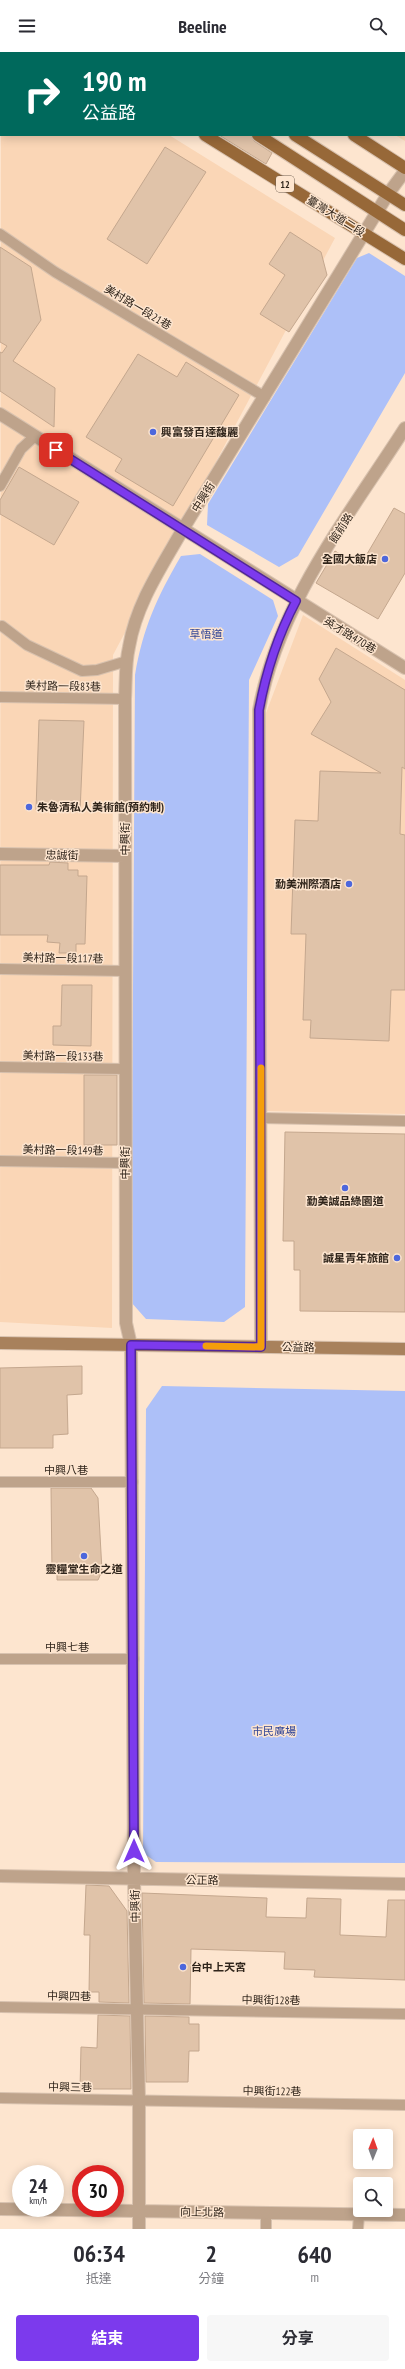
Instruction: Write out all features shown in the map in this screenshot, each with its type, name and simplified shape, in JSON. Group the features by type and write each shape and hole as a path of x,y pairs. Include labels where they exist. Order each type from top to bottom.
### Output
{"main road":[{"name":"臺灣大道二段","path":"207,136 405,259"},
{"name":"12","path":"260,136 405,230"},
{"path":"298,136 405,205"},
{"path":"356,136 405,168"},
{"name":"公益路","path":"0,1343 405,1349"}],"street":[{"name":"中興街","path":"140,2229 139,2100 134,1879 134,1659 131,1345 126,1323 125,699 127,661 134,623 151,586 183,529 266,397 388,194 405,172"},
{"name":"英才路470巷","path":"0,414 405,668"},
{"name":"館前路","path":"261,1347 259,710 264,680 288,617 296,601 405,428"},
{"name":"忠誠街","path":"0,854 125,856"},
{"name":"公正路","path":"0,1876 405,1884"},
{"name":"向上北路","path":"0,2209 266,2214 353,2214"},
{"name":"向上北路","path":"393,2215 405,2215"}],"lane":[{"name":"美村路一段21巷","path":"0,234 55,272 266,397"},
{"path":"0,486 21,450 35,436"},
{"path":"2,626 27,645 82,672 97,670 127,661"},
{"name":"美村路一段83巷","path":"0,697 125,699"},
{"name":"美村路一段117巷","path":"0,969 125,971"},
{"name":"美村路一段133巷","path":"0,1067 125,1069"},
{"path":"261,1118 405,1121"},
{"name":"美村路一段149巷","path":"0,1161 125,1163"},
{"name":"中興八巷","path":"0,1482 133,1482"},
{"name":"中興七巷","path":"0,1659 134,1659"},
{"name":"中興四巷","path":"0,2007 137,2009"},
{"name":"中興街128巷","path":"137,2009 405,2014"},
{"name":"中興三巷","path":"0,2098 139,2100"},
{"name":"中興街122巷","path":"139,2100 405,2105"},
{"path":"266,2214 266,2229"},
{"path":"358,2229 359,2217"}],"shaded area":[{"path":"1,136 171,136 335,238 113,655 112,1328 0,1322"},
{"path":"397,136 405,136 405,141"},
{"path":"303,615 405,680 405,1114 267,1111 266,713"}],"green space":[{"path":"369,253 405,276 405,373 298,556 279,567 207,525 208,504 357,258"},
{"name":"草悟道","path":"200,554 273,600 278,616 249,680 245,1307 224,1322 146,1319 131,1302 135,675 142,642 152,613 172,571 181,556"},
{"name":"市民廣場","path":"162,1386 405,1391 405,1863 156,1862 143,1853 146,1409"}],"building":[{"path":"221,136 252,136 254,141 272,153 266,164"},
{"path":"165,147 206,172 147,264 107,239"},
{"path":"290,232 321,252 327,275 289,332 260,314 285,275 269,264"},
{"path":"0,247 31,267 41,320 13,361 55,388 54,427 0,391 0,352 2,353 7,346 0,342"},
{"name":"興富發百達馥麗","path":"138,354 177,377 186,362 239,395 173,506 115,471 122,459 86,437"},
{"path":"19,467 79,502 54,545 0,514 0,500"},
{"name":"全國大飯店","path":"394,508 405,514 405,573 378,619 316,583 335,551 360,566"},
{"name":"勤美洲際酒店","path":"336,648 405,690 405,769 402,767 400,834 405,835 405,990 391,990 389,1041 310,1038 311,1020 303,1020 306,934 291,934 295,820 318,821 320,771 381,773 311,734 331,702 319,679"},
{"path":"39,720 84,721 80,812 36,810"},
{"path":"50,862 68,863 68,870 78,870 78,876 87,876 85,944 76,944 76,953 59,953 60,943 47,942 48,935 0,935 0,865 49,865"},
{"path":"62,985 92,985 91,1046 53,1045 53,1026 61,1026"},
{"path":"84,1075 117,1075 117,1145 84,1145"},
{"name":"勤美誠品綠園道","path":"285,1132 405,1134 405,1312 300,1311 300,1270 294,1270 294,1241 283,1241"},
{"path":"82,1366 82,1394 67,1395 68,1434 53,1435 53,1448 0,1448 0,1368"},
{"path":"51,1488 91,1488 98,1498 102,1571 98,1580 57,1580 57,1572 52,1571"},
{"path":"86,1885 109,1886 127,1911 129,2003 99,2002 99,1992 89,1992 90,1935 84,1935"},
{"path":"142,1893 267,1898 266,1917 306,1918 307,1898 341,1899 340,1935 386,1937 388,1900 405,1900 405,1980 314,1977 315,1970 284,1969 285,1952 191,1949 190,2004 144,2003"},
{"path":"98,2015 130,2016 131,2089 80,2089 81,2047 97,2048"},
{"path":"145,2016 189,2017 189,2024 199,2024 199,2051 189,2051 188,2082 146,2082"}],"slow traffic":[{"path":"206,1346 261,1347 261,1068"}],"place":[{"name":"興富發百達馥麗","path":"153,432"},
{"name":"全國大飯店","path":"385,559"},
{"name":"朱魯清私人美術館(預約制)","path":"29,807"},
{"name":"勤美洲際酒店","path":"349,884"},
{"name":"勤美誠品綠園道","path":"345,1188"},
{"name":"誠星青年旅館","path":"397,1258"},
{"name":"靈糧堂生命之道","path":"84,1556"},
{"name":"台中上天宮","path":"183,1967"}],"route":[{"path":"56,450 296,601 288,617 264,680 259,710 261,1347 131,1345 134,1851"}]}
